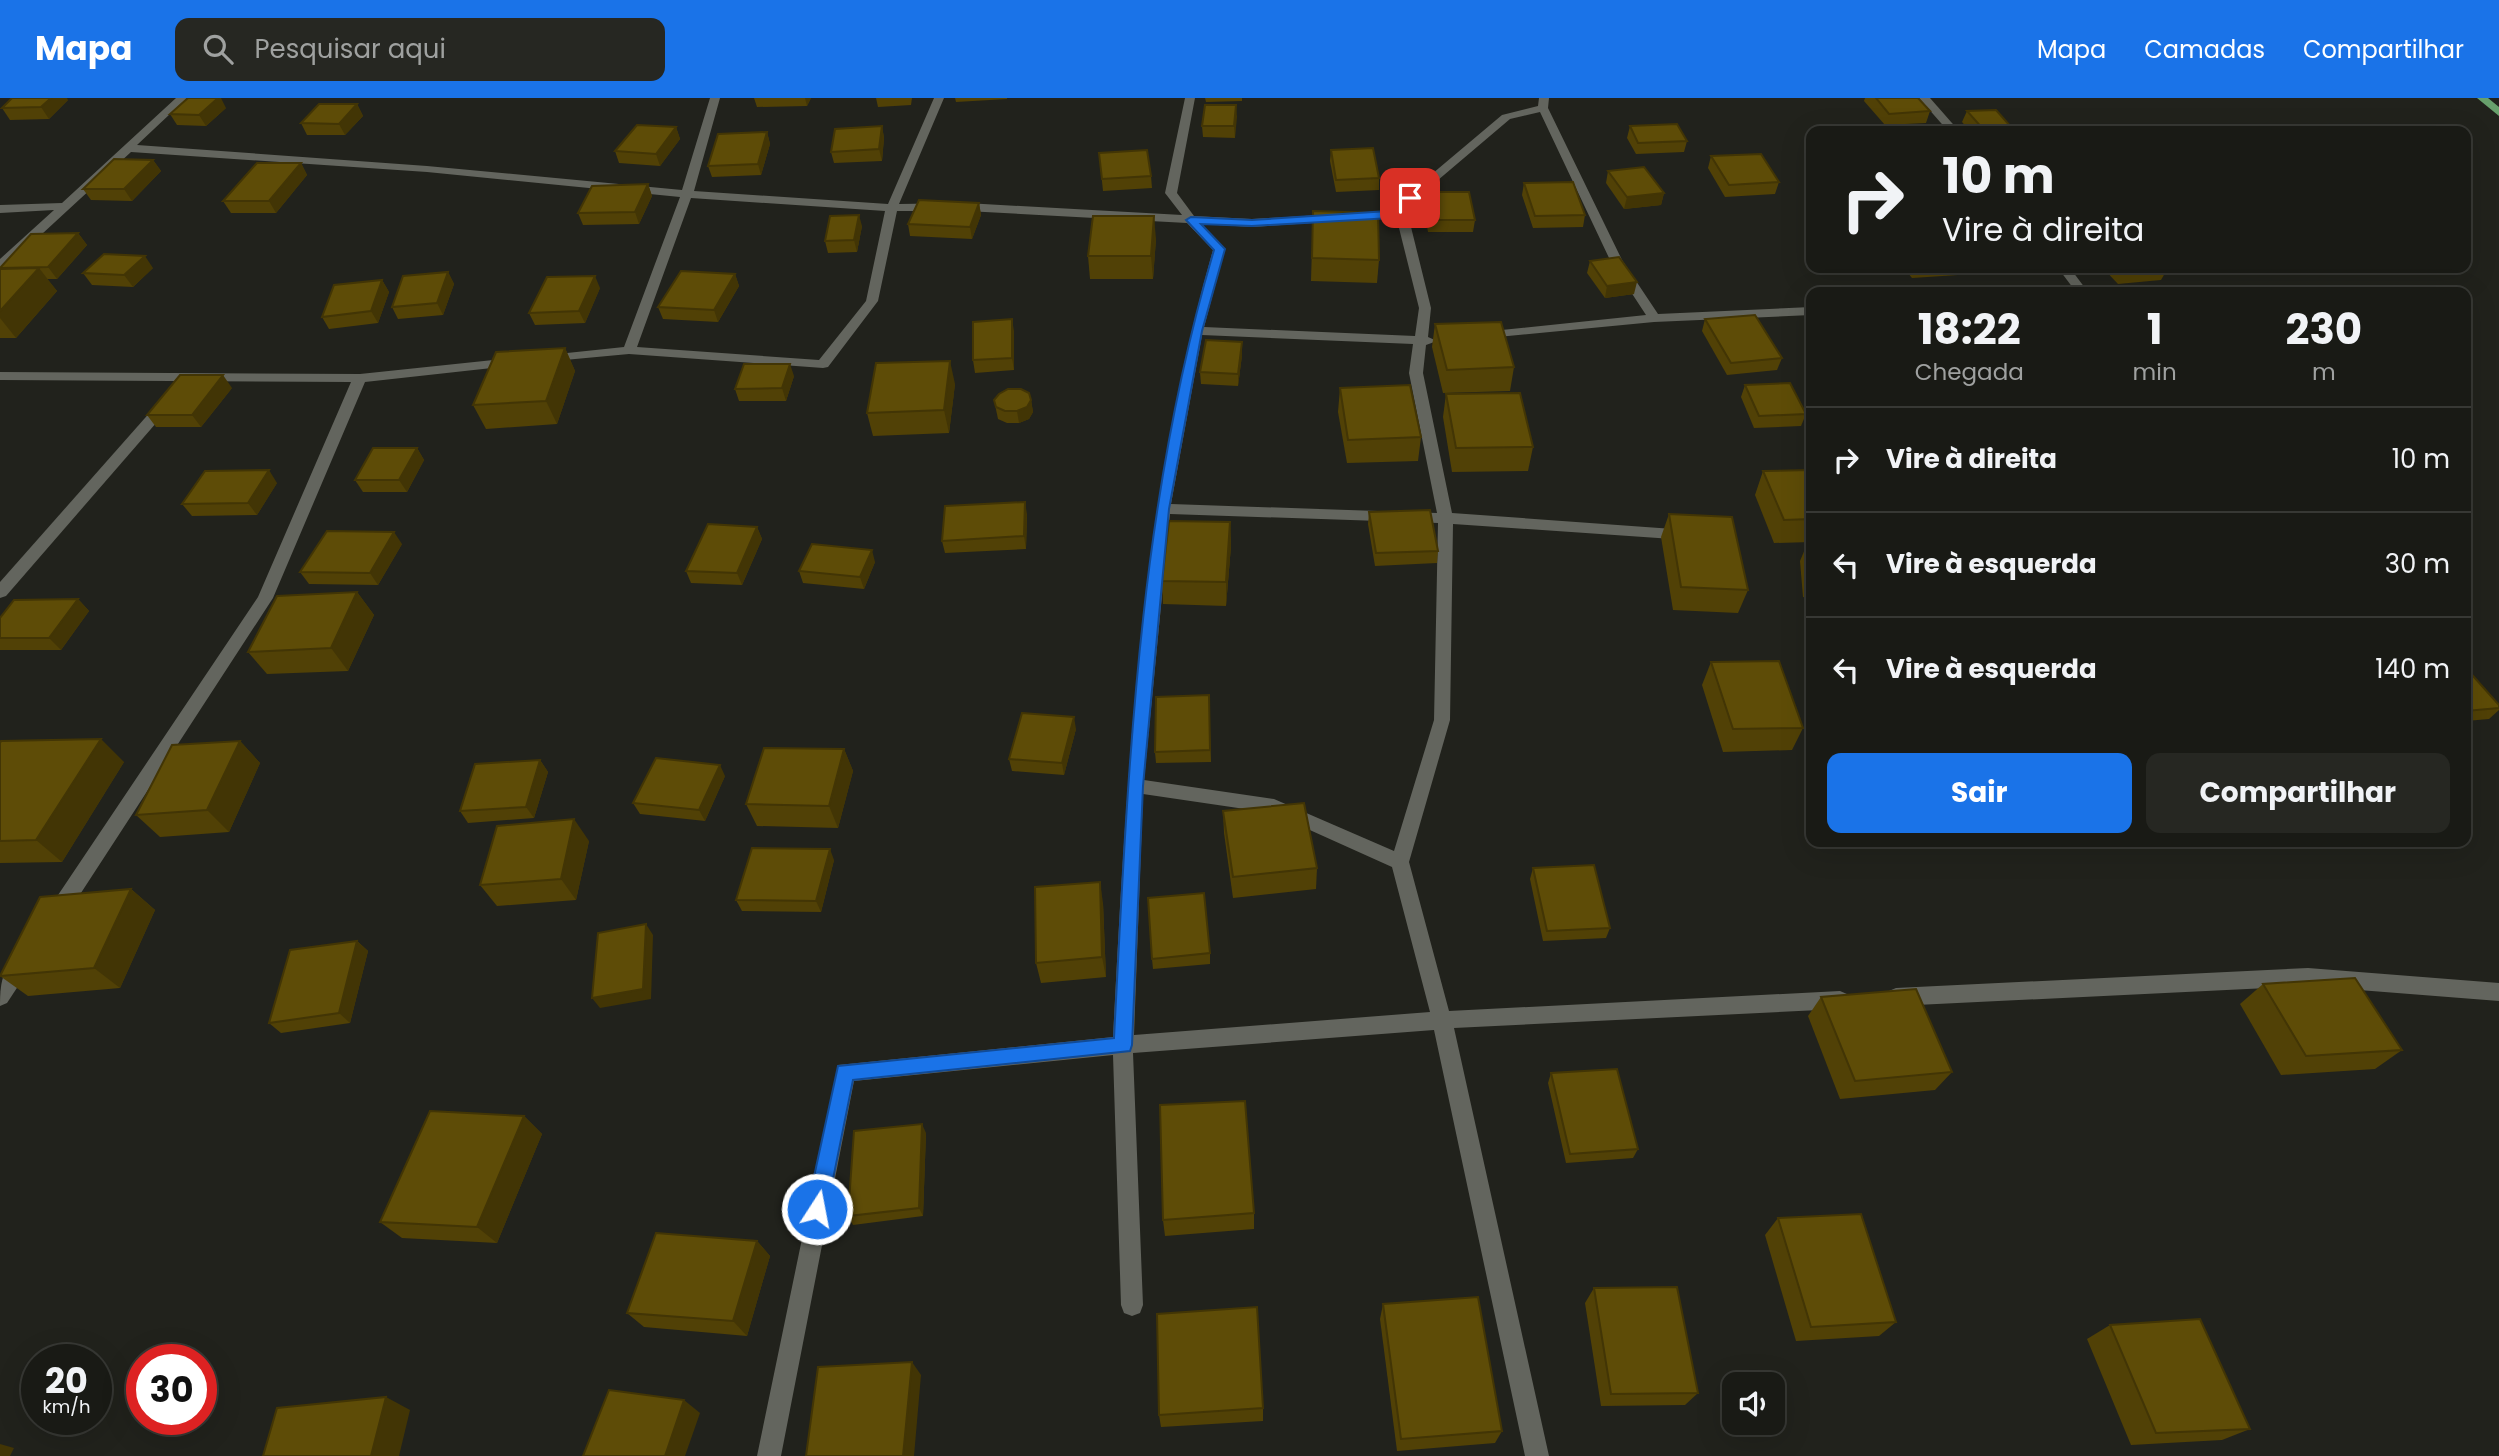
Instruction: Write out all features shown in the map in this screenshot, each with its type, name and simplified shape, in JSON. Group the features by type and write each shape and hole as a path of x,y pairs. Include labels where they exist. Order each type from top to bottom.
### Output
{"main road":[{"path":"2482,98 2499,113"}],"street":[{"path":"0,266 182,98"},
{"path":"629,351 687,194 715,98"},
{"path":"0,376 360,378 629,351 822,364 872,301 892,208 939,98"},
{"path":"1132,1305 1123,1045 1135,786 1163,509 1196,331 1219,249 1191,220 1171,193 1190,98"},
{"path":"1924,98 1949,126"},
{"path":"128,148 427,169 687,194 892,208 966,207 1252,223 1391,214 1506,117 1544,103 1616,260 1654,318"},
{"path":"0,209 65,206"},
{"path":"1391,214 1405,227 1426,308 1416,373 1446,518 1442,720 1400,862 1442,1020 1537,1456"},
{"path":"1475,337 1654,318 1806,311"},
{"path":"1196,331 1419,342 1447,339"},
{"path":"0,592 188,378"},
{"path":"47,928 265,598 360,378"},
{"path":"1163,509 1446,518 1706,536"},
{"path":"1135,786 1274,806 1400,862"},
{"path":"0,997 31,951"},
{"path":"769,1456 845,1072 1123,1045 1442,1020 2308,977 2499,992"}],"building":[{"path":"12,98 51,98 41,107 2,108"},
{"path":"188,98 218,98 199,115 170,114"},
{"path":"1876,98 1918,98 1930,111 1889,114"},
{"path":"319,104 357,104 339,124 301,123"},
{"path":"1205,105 1236,105 1234,126 1202,126"},
{"path":"1996,110 2010,126 1980,126 1967,111"},
{"path":"1677,124 1687,141 1638,143 1630,126"},
{"path":"637,125 676,127 656,154 615,151"},
{"path":"882,126 879,149 831,152 835,129"},
{"path":"767,132 758,164 708,166 718,134"},
{"path":"1373,148 1379,178 1336,180 1331,150"},
{"path":"1147,150 1151,176 1102,179 1099,153"},
{"path":"1761,154 1779,182 1729,185 1711,156"},
{"path":"114,159 153,160 124,189 83,189"},
{"path":"257,163 301,163 269,201 223,201"},
{"path":"1644,167 1664,193 1627,197 1608,171"},
{"path":"1573,182 1585,215 1535,216 1524,183"},
{"path":"648,184 635,212 578,213 592,186"},
{"path":"1424,192 1469,192 1475,220 1429,220"},
{"path":"919,200 979,203 970,227 908,224"},
{"path":"1313,211 1378,213 1379,260 1312,258"},
{"path":"859,215 854,240 825,241 830,216"},
{"path":"1093,216 1154,216 1151,256 1088,256"},
{"path":"78,233 48,267 0,268 31,234"},
{"path":"104,254 145,256 124,275 83,273"},
{"path":"1619,257 1637,282 1607,286 1590,261"},
{"path":"39,268 0,311 0,269"},
{"path":"681,271 735,274 714,310 658,307"},
{"path":"448,272 437,303 392,307 403,276"},
{"path":"595,276 579,311 529,313 547,277"},
{"path":"382,280 371,311 322,317 334,285"},
{"path":"1755,315 1782,358 1731,363 1705,319"},
{"path":"1012,319 1012,358 973,360 973,322"},
{"path":"1501,322 1514,367 1447,370 1435,324"},
{"path":"1206,340 1242,342 1238,374 1200,372"},
{"path":"565,348 546,401 473,405 496,352"},
{"path":"950,361 944,410 867,413 876,363"},
{"path":"744,364 790,364 782,388 735,389"},
{"path":"180,375 223,375 192,415 147,415"},
{"path":"1790,383 1806,414 1759,416 1745,385"},
{"path":"1410,385 1421,437 1348,440 1340,388"},
{"path":"1008,389 1021,389 1029,393 1031,400 1027,407 1017,411 1005,411 996,407 994,400"},
{"path":"1520,393 1533,447 1456,448 1446,394"},
{"path":"373,448 417,448 399,480 355,480"},
{"path":"269,470 248,503 182,504 205,471"},
{"path":"1806,470 1806,519 1784,520 1763,471"},
{"path":"1025,502 1024,536 942,541 945,506"},
{"path":"1430,510 1438,551 1376,553 1369,512"},
{"path":"1669,514 1732,517 1748,590 1681,587"},
{"path":"1169,521 1230,522 1226,582 1162,581"},
{"path":"708,524 757,527 737,573 686,571"},
{"path":"327,531 394,532 370,573 300,572"},
{"path":"812,544 872,550 860,577 799,571"},
{"path":"357,592 331,648 248,652 277,596"},
{"path":"78,599 49,638 0,638 0,618 14,600"},
{"path":"1779,661 1803,728 1733,729 1711,662"},
{"path":"2471,674 2499,705 2499,708 2471,711"},
{"path":"1209,695 1210,750 1155,752 1156,697"},
{"path":"1022,713 1074,717 1062,763 1009,759"},
{"path":"101,739 36,840 0,841 1,741"},
{"path":"240,741 207,810 136,815 172,745"},
{"path":"764,748 844,749 829,806 746,804"},
{"path":"656,758 720,765 699,810 633,803"},
{"path":"540,760 526,807 460,811 475,764"},
{"path":"1304,803 1317,868 1233,877 1223,811"},
{"path":"574,819 561,879 480,885 497,826"},
{"path":"752,848 830,849 816,901 736,900"},
{"path":"1594,865 1610,928 1547,931 1533,868"},
{"path":"1100,882 1102,957 1036,963 1035,887"},
{"path":"131,889 94,968 0,976 40,897"},
{"path":"1204,893 1210,953 1152,959 1148,898"},
{"path":"646,924 643,989 592,998 598,933"},
{"path":"357,941 339,1013 269,1023 290,950"},
{"path":"2355,978 2402,1050 2306,1056 2263,984"},
{"path":"1916,989 1952,1072 1855,1081 1821,997"},
{"path":"1617,1069 1638,1149 1570,1154 1551,1073"},
{"path":"1245,1101 1254,1213 1163,1220 1160,1105"},
{"path":"430,1111 524,1116 477,1227 380,1222"},
{"path":"922,1124 919,1208 848,1216 854,1131"},
{"path":"1861,1214 1896,1322 1811,1327 1778,1218"},
{"path":"656,1233 757,1241 733,1321 627,1313"},
{"path":"1677,1287 1698,1393 1611,1394 1594,1288"},
{"path":"1478,1297 1502,1431 1401,1439 1383,1304"},
{"path":"1257,1307 1263,1408 1159,1415 1157,1314"},
{"path":"2200,1319 2250,1429 2156,1433 2110,1325"},
{"path":"912,1362 903,1456 806,1456 818,1367"},
{"path":"609,1390 684,1400 665,1456 583,1456"},
{"path":"386,1397 371,1456 263,1456 277,1408"}],"route":[{"path":"817,1209 845,1072 1123,1045 1135,786 1163,509 1196,331 1219,249 1191,220 1252,223 1391,214 1410,198"}]}
